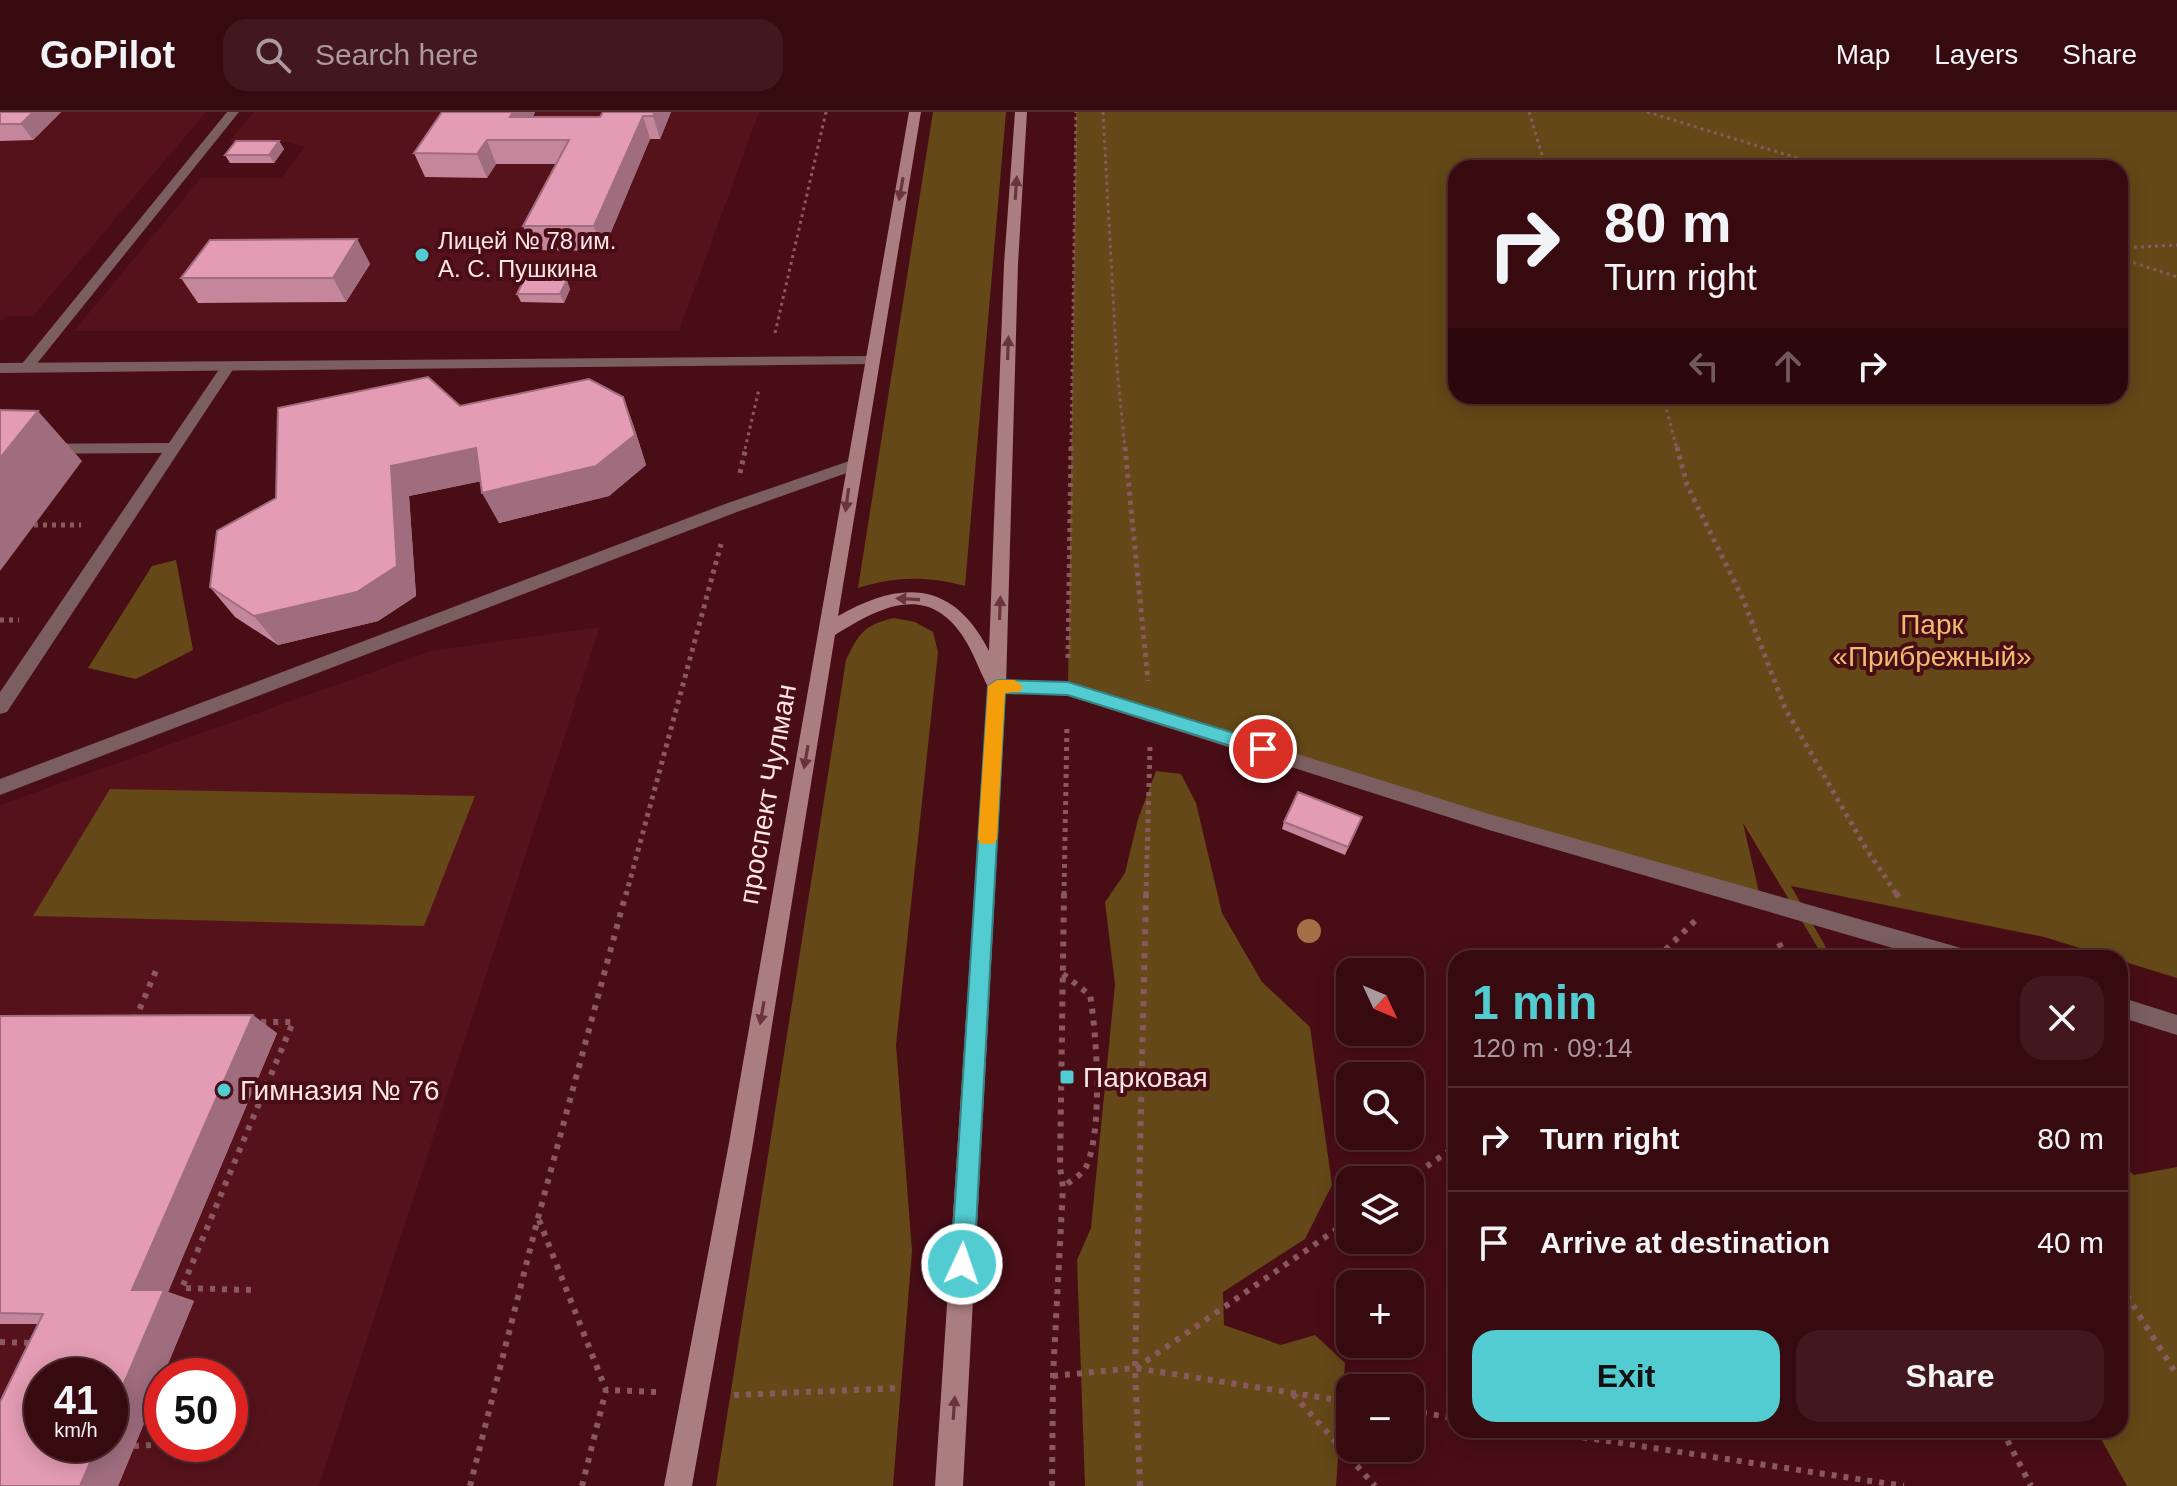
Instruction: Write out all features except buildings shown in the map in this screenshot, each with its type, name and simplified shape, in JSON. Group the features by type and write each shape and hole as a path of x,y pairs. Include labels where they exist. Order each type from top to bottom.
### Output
{"main road":[{"name":"проспект Чулман","path":"678,1486 915,112"},
{"path":"949,1486 997,686 1011,264 1021,112"},
{"path":"827,631 869,605 904,596 935,602 963,623 997,686"}],"street":[{"path":"26,368 233,112"},
{"path":"0,368 870,361"},
{"path":"0,707 227,368"},
{"path":"0,449 171,448"},
{"path":"0,787 731,508 852,465"},
{"path":"997,686 1068,689 1151,712 1489,822 1935,950"},
{"path":"2128,1010 2177,1025"}],"path":[{"path":"470,1486 538,1218 731,508 826,112"},
{"path":"1052,1486 1053,1376 1063,1187 1060,1167 1076,112"},
{"path":"1103,112 1117,368 1151,712 1135,1368 1140,1486"},
{"path":"1529,112 1544,160"},
{"path":"1647,112 1804,160"},
{"path":"2128,248 2177,245"},
{"path":"2128,261 2177,277"},
{"path":"1665,404 1687,485 1743,599 1785,708 1865,847 1932,949"},
{"path":"1665,950 1725,892"},
{"path":"150,1021 135,1020 158,966"},
{"path":"1063,973 1090,995 1095,1023 1095,1134 1085,1169 1063,1187"},
{"path":"245,1022 293,1022 182,1288 251,1290"},
{"path":"1424,1168 1448,1152"},
{"path":"538,1218 606,1390 582,1486"},
{"path":"1135,1368 1336,1230"},
{"path":"2128,1298 2177,1375"},
{"path":"0,1342 37,1343"},
{"path":"1053,1376 1135,1368 1336,1400"},
{"path":"730,1395 901,1388"},
{"path":"606,1390 659,1392"},
{"path":"1292,1393 1375,1486"},
{"path":"1424,1413 1448,1417"},
{"path":"1588,1438 1904,1486"},
{"path":"2006,1438 2031,1486"},
{"path":"134,1446 144,1445"}],"shaded area":[{"path":"0,112 206,112 33,316 6,316 0,322"},
{"name":"Лицей № 78 им. А. С. Пушкина","path":"254,112 759,112 679,331 74,331 201,178 281,178 305,147 288,142 229,142"},
{"name":"Гимназия № 76","path":"600,627 319,1486 0,1486 0,805 431,651"}],"green space":[{"path":"933,112 1006,112 965,586 938,580 912,579 885,581 858,588"},
{"name":"Парк «Прибрежный»","path":"1076,112 2177,112 2177,978 2128,963 2128,950 2086,950 2044,937 1791,886 1827,950 1819,950 1743,823 1761,901 1068,689"},
{"path":"176,560 193,650 136,679 88,668 152,566"},
{"path":"894,618 915,622 933,632 938,652 896,1045 912,1251 893,1486 716,1486 846,660 869,627"},
{"path":"1156,771 1181,774 1196,803 1222,913 1262,982 1310,1027 1332,1185 1305,1239 1223,1292 1224,1325 1281,1345 1315,1335 1336,1358 1345,1363 1344,1374 1336,1374 1336,1486 1085,1486 1077,1260 1091,1228 1115,984 1105,902 1125,873 1138,819"},
{"path":"110,789 475,796 424,926 33,916"},
{"path":"2177,1167 2177,1486 2127,1486 2100,1438 2128,1438 2128,1170 2134,1175"}],"slow traffic":[{"path":"987,839 997,686 1015,687"}],"place":[{"name":"Лицей № 78 им. А. С. Пушкина","path":"422,255"},
{"name":"Парковая","path":"1067,1077"},
{"name":"Гимназия № 76","path":"224,1090"}],"route":[{"path":"962,1264 997,686 1068,689 1151,712 1263,749"}]}
